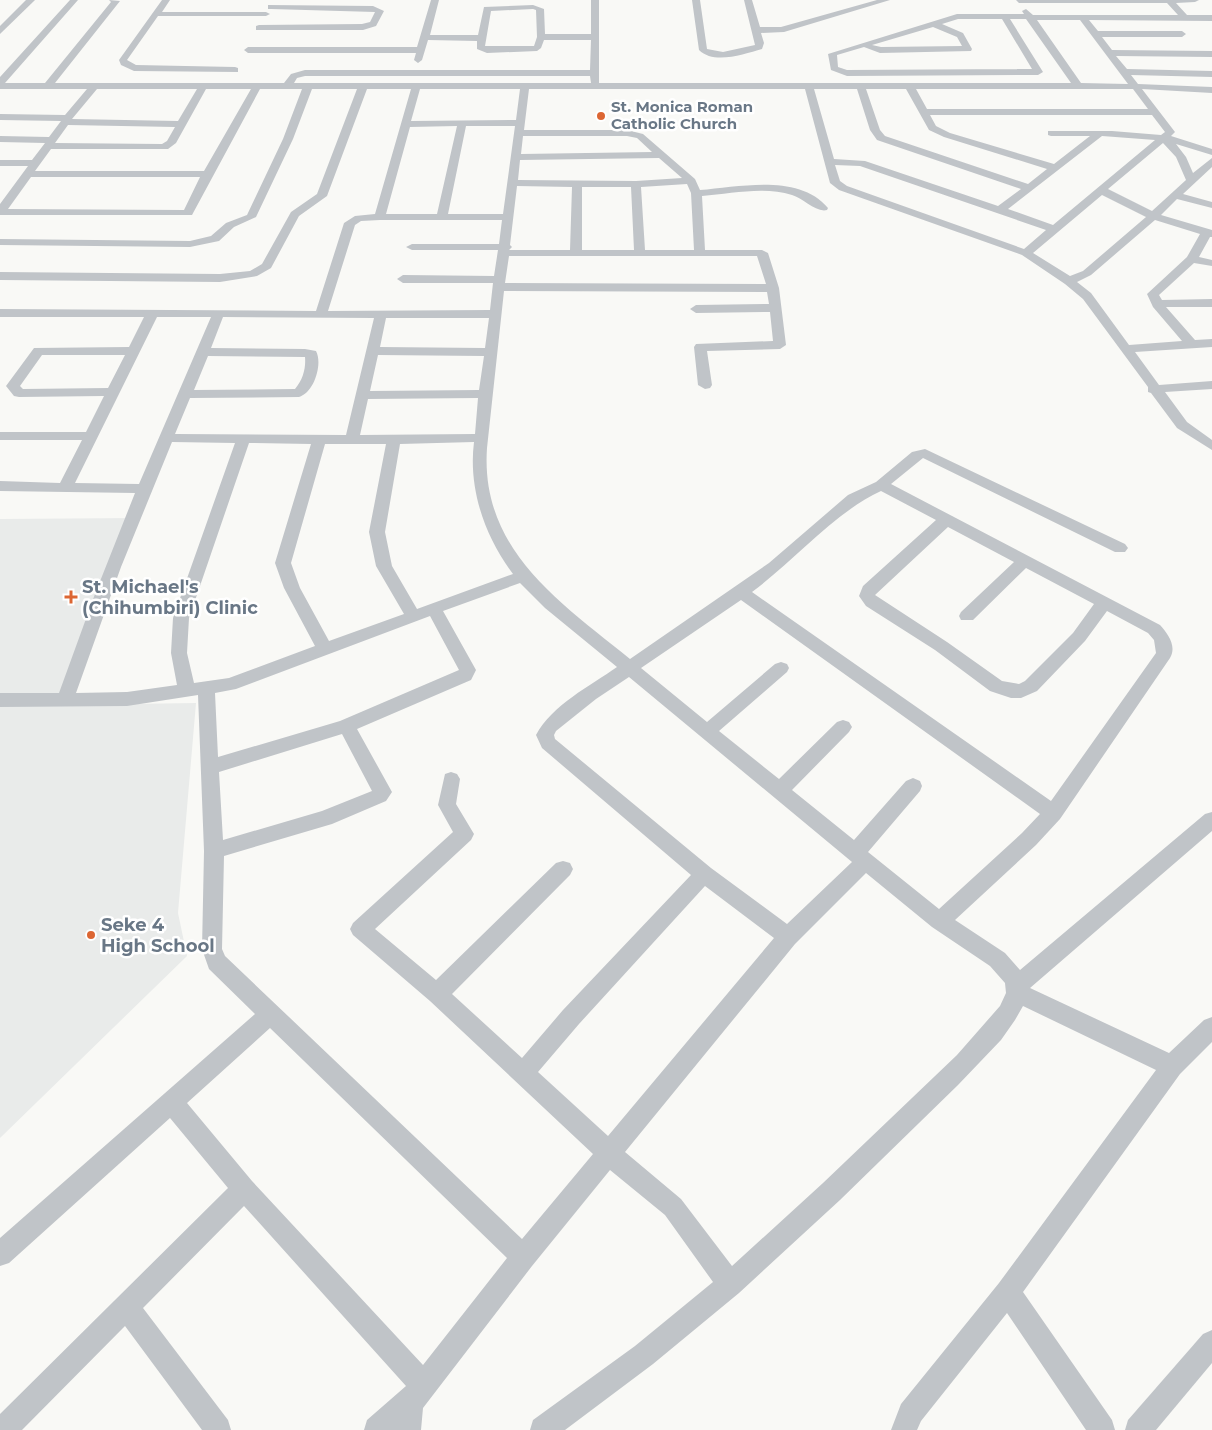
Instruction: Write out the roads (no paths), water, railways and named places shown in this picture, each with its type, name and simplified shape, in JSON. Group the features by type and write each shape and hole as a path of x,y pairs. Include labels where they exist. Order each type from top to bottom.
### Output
{"street":[{"path":"0,31 31,0"},
{"path":"0,85 74,0"},
{"path":"47,87 116,1 113,0"},
{"path":"157,14 270,7 373,8 380,11 373,24 364,28 247,49 129,67 124,60 166,0"},
{"path":"414,72 435,0"},
{"path":"595,0 595,86"},
{"path":"696,0 703,50 706,52 737,54 759,47 760,43 748,0"},
{"path":"755,30 781,30 886,0"},
{"path":"1019,0 1195,0"},
{"path":"1019,0 1078,86"},
{"path":"1170,1 1185,17"},
{"path":"227,86 270,7"},
{"path":"524,7 540,10 541,37 538,47 534,49 495,50 480,47 487,10 524,7"},
{"path":"1004,16 1038,72 847,73 834,68 832,54 958,17 1004,16 1212,18"},
{"path":"1026,253 1170,132 1083,18"},
{"path":"864,45 880,50 968,49 960,35 934,24"},
{"path":"1096,34 1182,34"},
{"path":"425,37 481,38"},
{"path":"541,37 595,37"},
{"path":"247,49 421,50"},
{"path":"1109,53 1212,54"},
{"path":"1123,72 1212,74"},
{"path":"287,86 294,76 305,73 596,73"},
{"path":"0,85 47,87 1078,86 1212,90"},
{"path":"0,212 94,86"},
{"path":"0,139 159,148 171,143 203,86"},
{"path":"0,212 188,213 207,174 257,86"},
{"path":"0,242 190,244 215,239 230,225 251,216 288,139 308,86"},
{"path":"0,276 192,278 236,277 261,271 267,266 295,214 322,196 363,86"},
{"path":"380,217 416,86"},
{"path":"525,86 521,128 512,183 506,250 486,394 479,467 482,491 498,534 523,576 551,604 939,921 988,952 1015,978 1017,990"},
{"path":"809,87 835,183 842,188 1026,253 1069,281 1087,296 1153,389 1182,425 1212,446"},
{"path":"861,87 875,130 881,138 1027,188"},
{"path":"910,87 932,128 948,135 1053,168"},
{"path":"923,112 1154,112"},
{"path":"1039,112 1061,153"},
{"path":"0,117 182,124"},
{"path":"407,124 462,124 634,134 662,155 691,181 696,193 700,253"},
{"path":"442,217 462,124"},
{"path":"1051,133 1150,135 1212,152"},
{"path":"1000,210 1053,168 1061,153 1099,134"},
{"path":"1164,138 1173,144 1184,162 1191,180"},
{"path":"517,157 662,155"},
{"path":"1069,281 1087,273 1153,216 1212,161"},
{"path":"828,162 860,163 1054,229"},
{"path":"0,163 35,163"},
{"path":"28,174 207,174"},
{"path":"512,183 636,184 691,181"},
{"path":"576,254 577,184"},
{"path":"636,184 640,254"},
{"path":"696,193 786,189 806,195 823,208"},
{"path":"0,190 16,190"},
{"path":"1101,190 1153,216 1209,233 1192,259 1153,294 1157,304 1191,344"},
{"path":"1175,195 1212,205"},
{"path":"321,315 350,223 359,218 509,217"},
{"path":"412,247 576,254 762,253 773,288 780,345 700,347 705,385"},
{"path":"1192,259 1212,263"},
{"path":"403,279 501,283 773,288"},
{"path":"1157,304 1212,303"},
{"path":"696,309 776,308"},
{"path":"66,486 135,352 153,312"},
{"path":"0,313 496,314"},
{"path":"64,701 86,638 145,489 187,394 218,314"},
{"path":"352,439 381,315"},
{"path":"1125,349 1212,343"},
{"path":"113,392 19,393 13,386 38,351 135,352"},
{"path":"373,351 492,352"},
{"path":"187,394 299,393 303,390 308,378 313,357 312,354 305,353 203,352"},
{"path":"1153,389 1212,385"},
{"path":"361,395 486,394"},
{"path":"0,436 91,436"},
{"path":"168,438 394,440 481,438"},
{"path":"186,690 179,653 181,618 244,438"},
{"path":"319,438 283,563 292,588 326,650"},
{"path":"394,440 377,532 384,566 413,616"},
{"path":"788,936 704,874 548,743 544,735 550,726 628,668 741,592 775,566 854,498 881,485 917,455 925,453 1120,548"},
{"path":"881,485 1154,629 1162,638 1164,654 1053,813 1029,839 939,921"},
{"path":"0,486 145,489"},
{"path":"946,519 869,590 867,596 872,602 941,646 996,686 1011,691 1021,691 1031,686 1079,637 1104,603"},
{"path":"967,616 1024,561"},
{"path":"0,700 64,701 127,699 230,684 523,576"},
{"path":"741,592 1053,813"},
{"path":"210,767 296,744 346,726 412,700 467,673 468,670 434,609"},
{"path":"707,732 781,668"},
{"path":"206,689 214,851 214,956 216,962 523,1257"},
{"path":"214,851 325,818 379,796 383,792 346,726"},
{"path":"780,790 843,727"},
{"path":"451,779 447,805 464,834 360,929 437,994 610,1154 673,1207 730,1284"},
{"path":"377,1430 416,1394 523,1257 610,1154 788,936 861,857 912,786"},
{"path":"543,1430 644,1356 730,1284 828,1195 977,1050 1006,1015 1017,990 1212,820"},
{"path":"437,994 564,869"},
{"path":"523,1073 590,997 704,874"},
{"path":"1017,990 1172,1066"},
{"path":"0,1254 270,1014"},
{"path":"904,1430 910,1413 1008,1292 1172,1066 1212,1027"},
{"path":"171,1102 416,1394"},
{"path":"3,1430 244,1189"},
{"path":"1008,1292 1102,1430"},
{"path":"126,1306 209,1426"},
{"path":"1138,1430 1212,1343"},
{"path":"408,1430 416,1394"}],"place":[{"name":"St. Monica Roman Catholic Church","path":"601,116"},
{"name":"St. Michael's (Chihumbiri) Clinic","path":"71,597"},
{"name":"Seke 4 High School","path":"91,935"}]}
